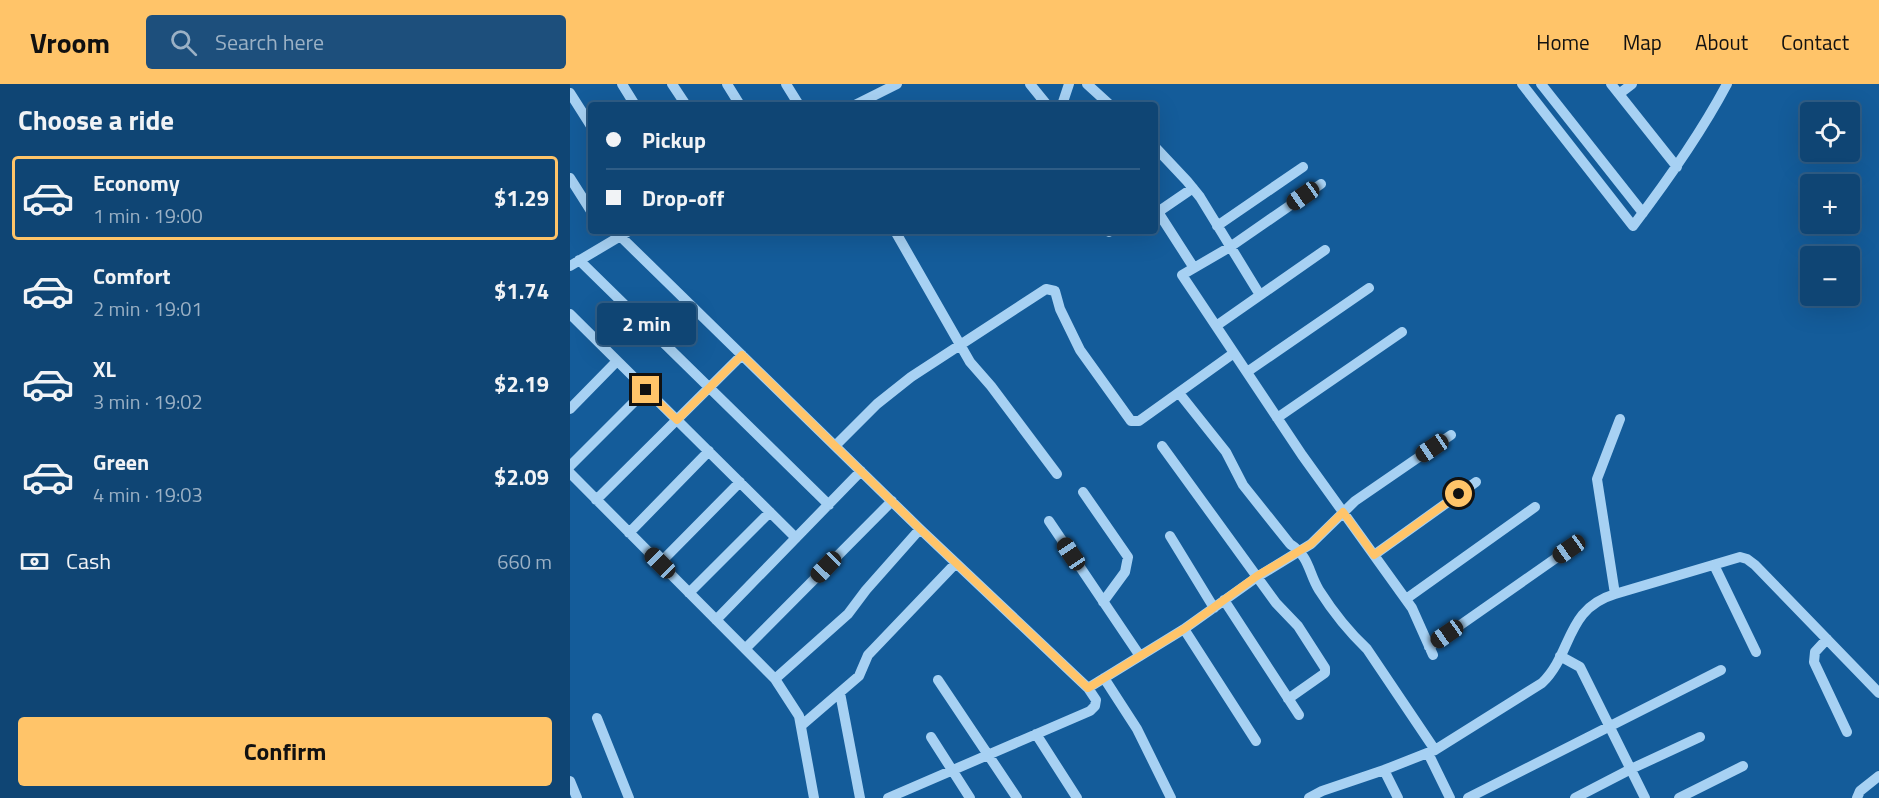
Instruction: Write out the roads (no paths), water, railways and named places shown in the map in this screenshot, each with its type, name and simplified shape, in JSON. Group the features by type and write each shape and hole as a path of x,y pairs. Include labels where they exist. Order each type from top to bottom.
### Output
{"street":[{"path":"621,84 633,102"},
{"path":"672,84 684,102"},
{"path":"727,84 738,102"},
{"path":"786,84 797,102"},
{"path":"1030,84 1045,102"},
{"path":"1063,102 1069,84"},
{"path":"1087,84 1107,102"},
{"path":"1522,84 1633,226 1677,167 1702,129 1727,84"},
{"path":"1542,84 1643,213"},
{"path":"1611,84 1677,167"},
{"path":"1619,94 1632,84"},
{"path":"861,102 894,85"},
{"path":"570,93 588,121"},
{"path":"1158,150 1193,188 1260,295"},
{"path":"1217,226 1303,167"},
{"path":"570,178 588,206"},
{"path":"1321,183 1230,247 1182,275 1277,418 1412,608 1431,651 1569,549"},
{"path":"1158,212 1193,188"},
{"path":"1158,214 1194,267"},
{"path":"897,234 970,362 991,386 1057,474"},
{"path":"829,505 709,388 575,263 620,236 920,529 1088,688 1096,700 1095,706 1090,711 952,770 911,793 888,798"},
{"path":"1216,326 1325,250"},
{"path":"1246,372 1369,288"},
{"path":"835,446 893,391 1046,289 1055,291 1060,309 1080,350 1131,421 1138,421 1234,353"},
{"path":"570,314 796,538"},
{"path":"1277,418 1402,332"},
{"path":"596,500 742,355"},
{"path":"570,409 616,362"},
{"path":"570,466 646,390"},
{"path":"1179,393 1226,452 1242,485 1290,544 1300,550 1309,565 1318,589 1353,637 1367,649 1431,751 1450,798"},
{"path":"1615,594 1597,479 1620,419"},
{"path":"1088,688 1184,629 1257,576 1319,538 1355,501 1451,435"},
{"path":"1162,446 1276,603 1298,626 1325,668 1320,677 1288,699"},
{"path":"629,533 709,451"},
{"path":"716,620 861,471"},
{"path":"570,473 775,679 799,716 802,725 814,798"},
{"path":"660,563 740,482"},
{"path":"1374,555 1476,482"},
{"path":"1083,492 1128,557 1125,572 1103,602"},
{"path":"745,649 892,501"},
{"path":"1406,599 1535,507"},
{"path":"689,593 770,512"},
{"path":"1049,521 1140,656"},
{"path":"775,679 848,614 920,529"},
{"path":"1170,536 1214,608"},
{"path":"1309,798 1325,794 1431,751 1542,683 1560,656 1580,615 1596,602 1615,594 1740,557 1748,559 1879,693"},
{"path":"802,725 859,676 868,656 956,563"},
{"path":"1714,565 1756,652"},
{"path":"1224,600 1299,715"},
{"path":"1184,629 1256,741"},
{"path":"1827,639 1815,652 1814,662 1847,732"},
{"path":"1560,656 1580,667 1645,798"},
{"path":"1468,798 1721,670"},
{"path":"1104,678 1137,729 1170,798"},
{"path":"938,680 1017,798"},
{"path":"840,693 860,798"},
{"path":"597,718 629,798"},
{"path":"1036,734 1077,798"},
{"path":"931,737 970,798"},
{"path":"1575,798 1630,769 1700,737"},
{"path":"1680,798 1743,766"},
{"path":"1384,770 1398,798"},
{"path":"1857,798 1860,791 1879,776"},
{"path":"570,781 577,798"}]}
